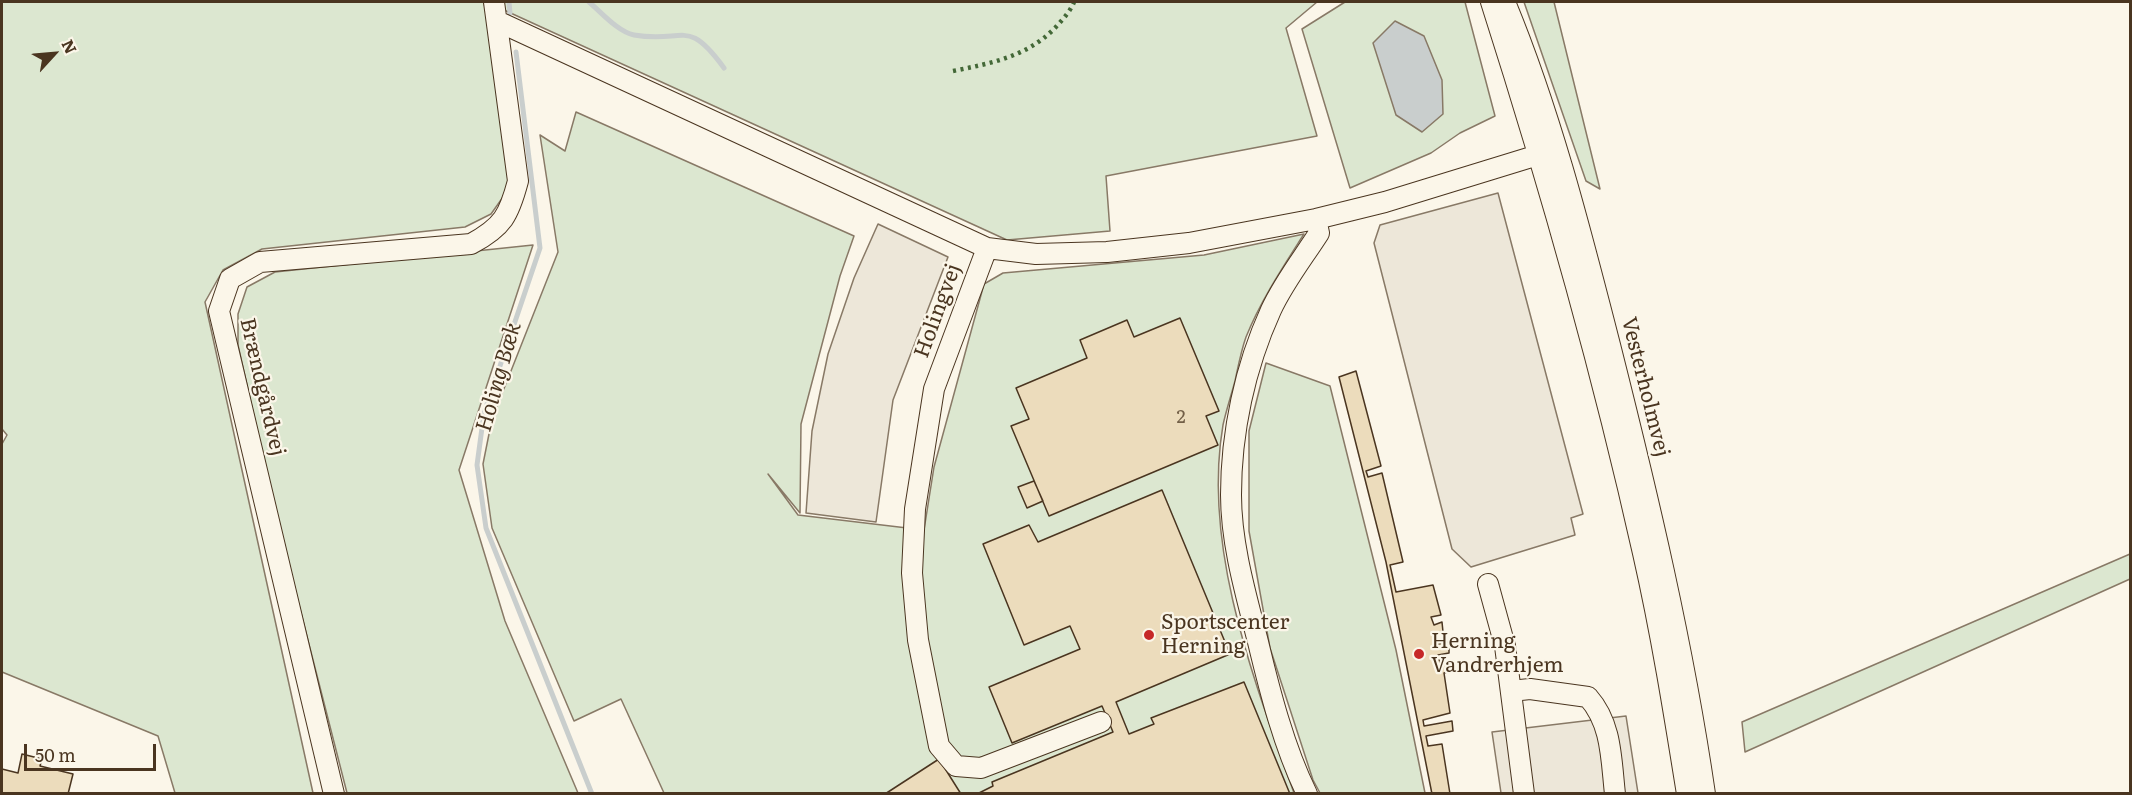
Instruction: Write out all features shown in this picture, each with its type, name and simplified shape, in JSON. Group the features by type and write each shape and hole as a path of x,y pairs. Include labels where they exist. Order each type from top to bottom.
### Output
{"street":[{"name":"Brændgårdvej","path":"334,794 219,311 230,279 260,262 471,244 491,233 511,209 518,181 494,2"},
{"name":"Vesterholmvej","path":"1491,2 1548,152 1599,300 1675,616 1705,794"},
{"name":"Vesterholmvej","path":"1505,2 1541,97 1548,152 1643,554 1687,794"},
{"name":"Holingvej","path":"497,21 987,248 934,389 915,509 912,573 918,640 939,746 956,766 981,768 1101,722"},
{"path":"987,248 1036,254 1107,252 1190,243 1316,219 1429,189 1548,152"},
{"path":"1307,794 1277,712 1261,656 1239,565 1231,496 1235,428 1250,368 1271,310 1319,233 1316,219"},
{"path":"1488,584 1504,638 1524,794"},
{"path":"1511,691 1530,689 1588,697 1600,710 1607,727 1615,794"}],"green space":[{"path":"2,2 484,2 510,162 508,190 491,214 465,227 262,249 223,270 205,302 313,793 175,793 158,736 2,672 2,444 7,435 2,429"},
{"path":"502,2 1317,2 1286,28 1317,136 1106,176 1110,231 1007,240 504,10"},
{"path":"1345,2 1465,2 1495,116 1460,133 1431,153 1350,188 1302,29"},
{"path":"1524,2 1554,2 1600,189 1586,181"},
{"path":"576,112 854,236 840,276 801,424 800,513 768,474 798,515 924,530 934,467 984,284 1003,273 1204,255 1304,234 1265,297 1246,337 1223,425 1218,471 1220,518 1226,565 1236,612 1248,659 1294,793 664,793 621,699 574,721 492,528 483,464 492,419 558,252 540,135 565,151"},
{"path":"533,245 459,470 505,621 578,793 347,793 277,519 238,345 238,314 247,287 275,272"},
{"path":"1266,363 1330,386 1396,650 1425,793 1320,793 1313,780 1270,648 1249,531 1249,431"},
{"path":"2130,554 2130,579 1745,752 1742,722"}],"shaded area":[{"path":"1395,21 1424,36 1442,80 1443,114 1422,132 1396,115 1373,43"},
{"path":"1498,193 1583,514 1571,518 1575,535 1471,567 1452,549 1374,243 1380,225"},
{"path":"878,224 948,257 893,400 876,522 806,513 812,431 828,354 854,278"},
{"path":"1626,716 1638,793 1501,793 1492,732"}],"building":[{"path":"1180,318 1219,411 1206,416 1218,445 1049,516 1011,426 1029,419 1016,388 1087,358 1080,340 1127,320 1134,337"},
{"path":"1356,371 1381,466 1366,471 1368,477 1382,473 1403,562 1390,565 1396,592 1433,585 1441,615 1431,617 1434,625 1442,622 1443,632 1435,633 1438,644 1449,642 1449,653 1438,655 1440,663 1450,663 1452,671 1444,673 1450,713 1423,720 1424,726 1452,721 1453,731 1426,736 1428,746 1442,744 1450,794 1432,794 1386,562 1339,377"},
{"path":"1034,481 1043,501 1027,508 1018,487"},
{"name":"Sportscenter Herning","path":"1162,490 1230,654 1116,702 1129,734 1154,724 1151,718 1244,682 1290,794 977,794 993,786 992,782 1113,732 1102,706 1012,743 989,687 1080,649 1070,626 1024,645 983,544 1029,525 1038,542"},
{"path":"22,754 42,759 40,766 73,774 68,794 2,794 2,769 18,773"},
{"path":"939,759 961,794 885,794"}],"waterway":[{"name":"Holing Bæk","path":"509,2 510,13"},
{"path":"589,2 616,26 628,33 651,37 684,35 692,37 701,42 724,68"},
{"name":"Holing Bæk","path":"516,52 540,248 484,413 477,465 486,528 592,794"}],"hedge":[{"path":"953,71 995,62 1032,46 1055,28 1074,2"}],"place":[{"name":"Sportscenter Herning","path":"1149,635"},
{"name":"Herning Vandrerhjem","path":"1419,654"}]}
